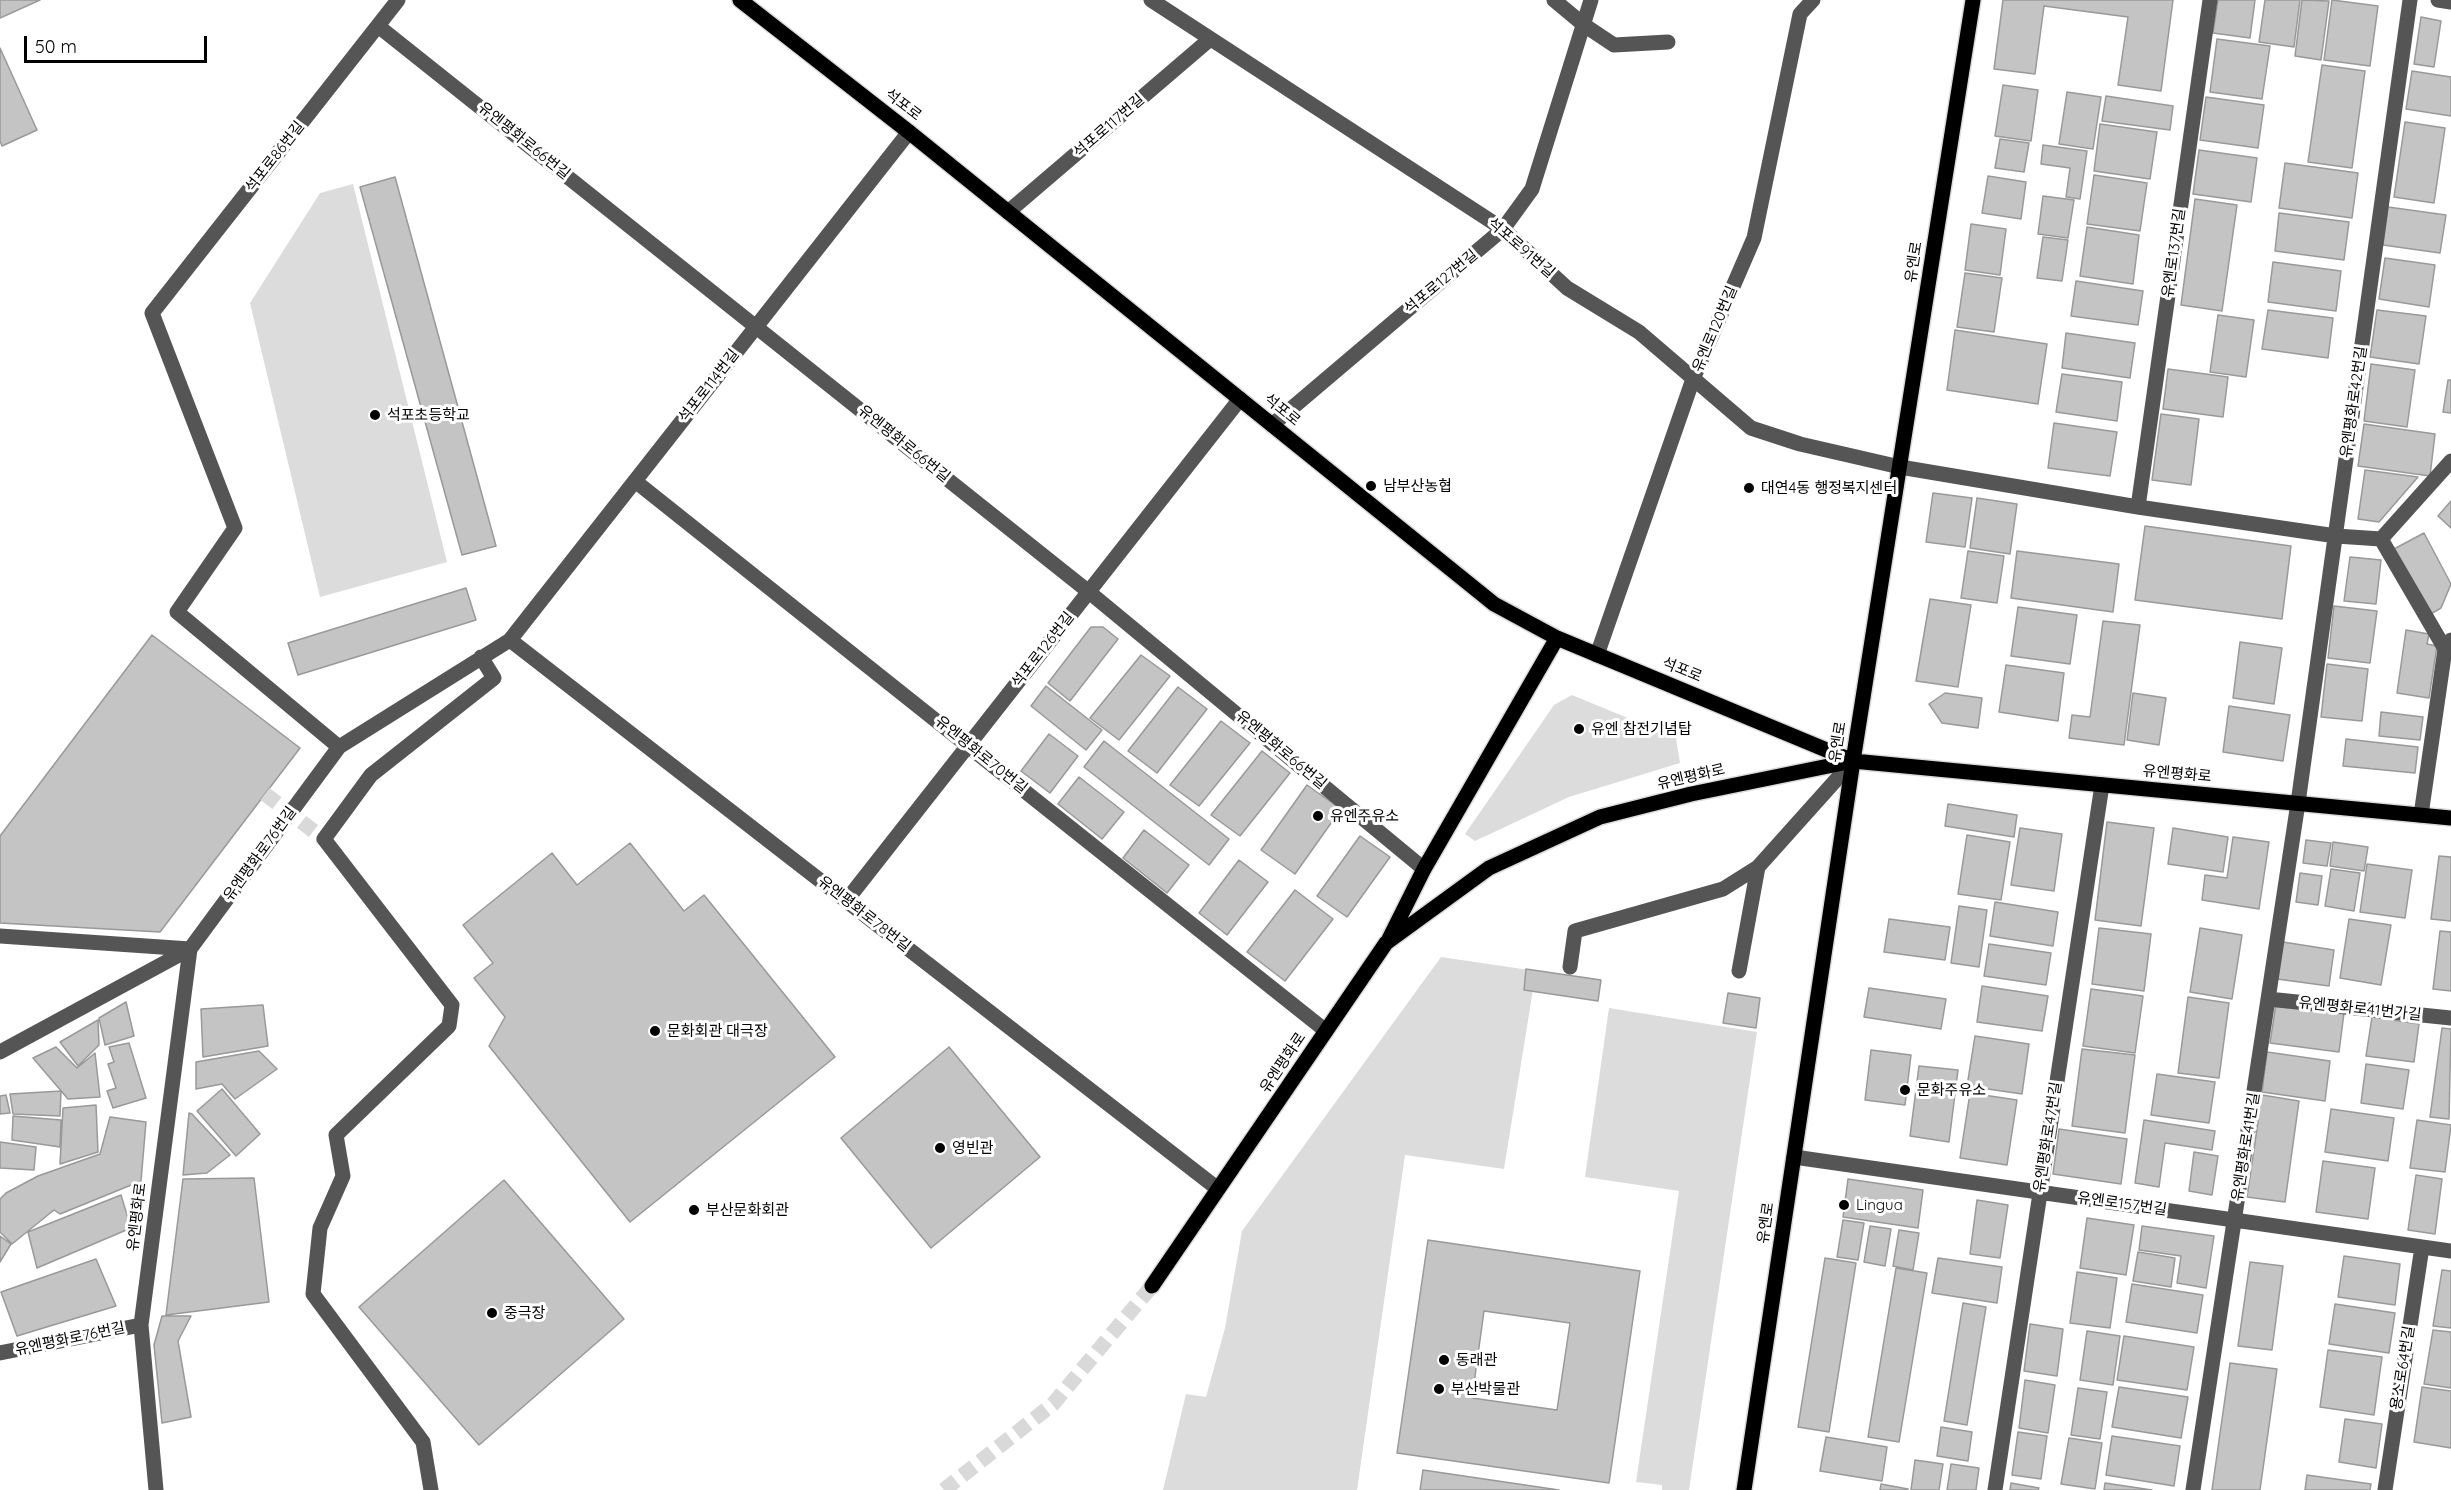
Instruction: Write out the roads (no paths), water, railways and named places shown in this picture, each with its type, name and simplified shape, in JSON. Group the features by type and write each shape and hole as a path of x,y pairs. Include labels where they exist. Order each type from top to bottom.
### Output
{"main road":[{"name":"석포로","path":"740,0 909,132 1494,604 1557,638 1853,761"},
{"name":"유엔로","path":"1744,1490 1853,761 1973,0"},
{"path":"1386,943 1424,869 1557,638"},
{"name":"유엔평화로","path":"1152,1286 1386,943 1489,868 1600,817 1691,794 1853,761 2451,818"}],"street":[{"name":"석포로86번길","path":"339,747 177,612 235,528 152,313 398,0"},
{"name":"석포로91번길","path":"1151,0 1209,40 1503,229 1567,288 1639,332 1751,428 1800,444 1900,467"},
{"path":"1554,0 1584,25 1614,45 1668,42"},
{"name":"석포로127번길","path":"1272,425 1503,229 1532,189 1591,0"},
{"name":"유엔로120번길","path":"1597,655 1693,379 1754,238 1800,14 1814,0"},
{"name":"유엔로137번길","path":"2138,507 2210,0"},
{"name":"유엔평화로42번길","path":"2298,803 2410,0"},
{"path":"2438,0 2451,2"},
{"name":"유엔평화로66번길","path":"378,26 1089,592 1424,869"},
{"name":"석포로117번길","path":"1008,212 1209,40"},
{"name":"석포로114번길","path":"510,640 909,132"},
{"name":"석포로126번길","path":"846,901 1240,399"},
{"path":"2381,539 2451,461"},
{"path":"1900,467 2138,507 2336,536 2381,539"},
{"name":"유엔평화로70번길","path":"635,481 969,745 1326,1032"},
{"path":"2381,539 2448,645 2421,815"},
{"name":"유엔평화로76번길","path":"0,1052 190,949 339,747 510,640"},
{"name":"유엔평화로78번길","path":"510,640 1218,1189"},
{"path":"431,1490 423,1442 313,1294 320,1228 344,1176 336,1135 449,1026 452,1005 324,839 371,775 494,678 481,657"},
{"path":"1570,967 1575,931 1723,889 1758,867 1853,761"},
{"name":"유엔평화로47번길","path":"1995,1490 2102,785"},
{"name":"유엔평화로41번길","path":"2193,1490 2298,803"},
{"path":"1739,971 1758,867"},
{"path":"0,936 190,949"},
{"name":"유엔평화로","path":"156,1490 141,1324 190,949"},
{"name":"유엔평화로41번가길","path":"2268,999 2451,1018"},
{"name":"유엔로157번길","path":"1794,1157 2451,1251"},
{"name":"용소로64번길","path":"2385,1490 2422,1247"},
{"name":"유엔평화로76번길","path":"0,1353 141,1324"}],"tunnel":[{"path":"265,794 324,839"},
{"path":"944,1490 1053,1404 1152,1286"}],"place":[{"name":"석포초등학교","path":"375,415"},
{"name":"남부산농협","path":"1371,486"},
{"name":"대연4동 행정복지센터","path":"1749,488"},
{"name":"유엔 참전기념탑","path":"1579,729"},
{"name":"유엔주유소","path":"1318,816"},
{"name":"문화회관 대극장","path":"655,1031"},
{"name":"문화주유소","path":"1905,1090"},
{"name":"영빈관","path":"940,1148"},
{"name":"Lingua","path":"1844,1205"},
{"name":"부산문화회관","path":"694,1210"},
{"name":"중극장","path":"492,1313"},
{"name":"동래관","path":"1444,1360"},
{"name":"부산박물관","path":"1439,1389"}]}
